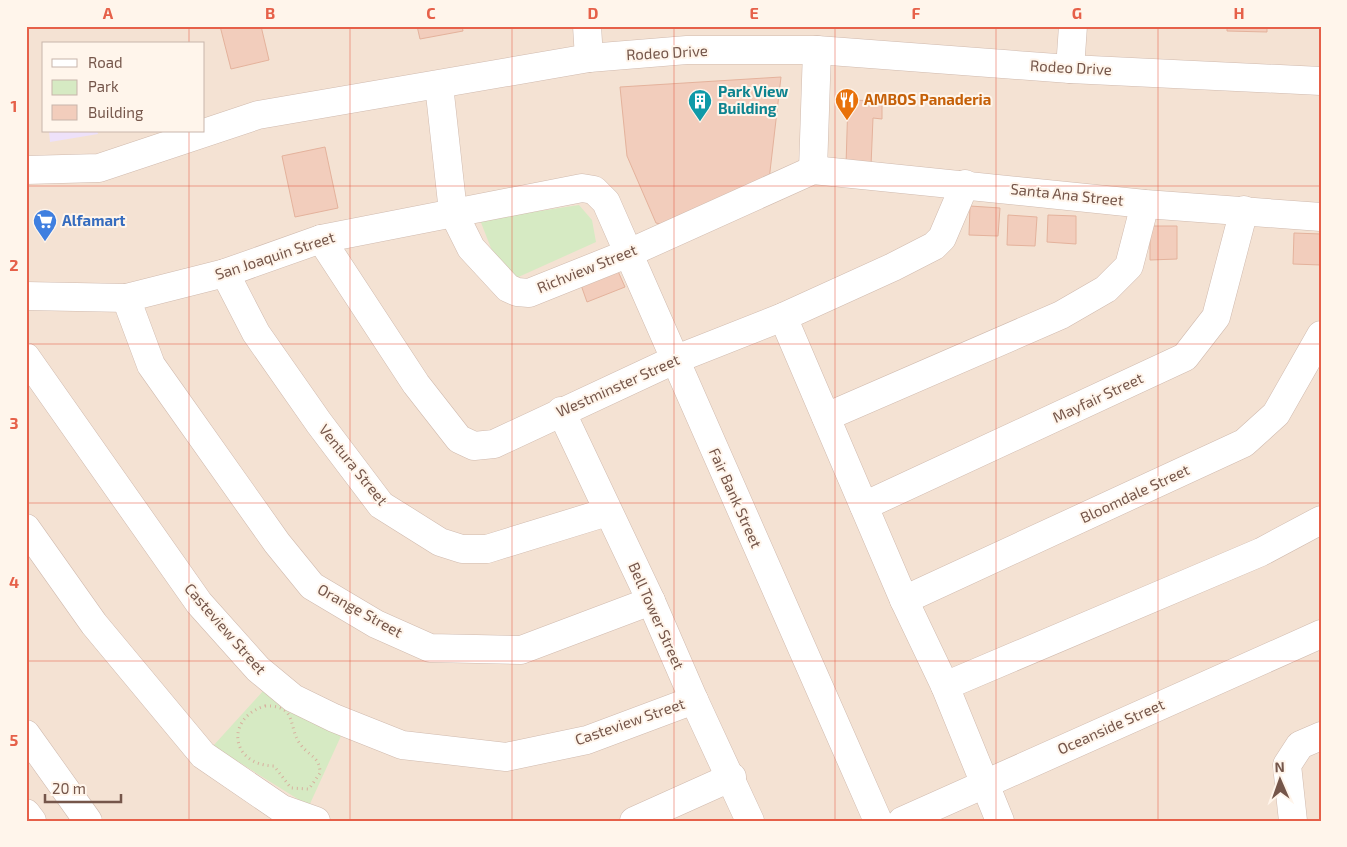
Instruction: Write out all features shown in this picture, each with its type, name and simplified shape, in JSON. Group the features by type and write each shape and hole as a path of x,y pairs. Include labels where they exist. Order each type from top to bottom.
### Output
{"street":[{"path":"587,26 589,58"},
{"path":"1070,69 1073,26"},
{"name":"Rodeo Drive","path":"26,170 99,168 258,114 439,85 589,58 687,50 817,50 1070,69 1321,81"},
{"path":"813,170 817,50"},
{"name":"Richview Street","path":"439,85 453,212 471,248 508,288 517,292 529,293 629,253 813,170"},
{"name":"Santa Ana Street","path":"813,170 965,184 1145,204 1321,217"},
{"name":"Westminster Street","path":"321,239 416,384 458,440 474,446 494,444 561,411 674,360 783,317 893,267 934,246 942,238 965,184"},
{"name":"San Joaquin Street","path":"26,296 126,298 225,273 321,239 582,188"},
{"name":"Fair Bank Street","path":"582,188 594,190 606,202 878,821"},
{"path":"826,417 1062,315 1106,289 1129,266 1145,204"},
{"name":"Mayfair Street","path":"864,506 1185,357 1216,317 1244,210"},
{"name":"Ventura Street","path":"225,273 256,333 319,423 380,505 440,542 462,549 487,549 607,512"},
{"name":"Orange Street","path":"126,298 151,365 277,543 312,586 376,624 430,648 521,650 652,601"},
{"path":"783,317 904,600 944,686 983,784 1000,821"},
{"name":"Bloomdale Street","path":"904,600 1244,443 1276,414 1321,335"},
{"name":"Casteview Street","path":"26,357 199,603 258,669 293,698 334,718 402,745 506,757 587,740 694,700"},
{"name":"Bell Tower Street","path":"561,411 607,512 652,601 694,700 732,777 750,821"},
{"path":"944,686 1261,552 1321,520"},
{"path":"26,528 94,624 203,755 279,815 316,821"},
{"name":"Oceanside Street","path":"902,821 1321,634"},
{"path":"26,734 88,821"},
{"path":"1293,821 1287,765 1300,745 1321,736"},
{"path":"634,821 732,777"},
{"path":"26,813 32,821"}],"path":[{"path":"265,706 283,709 293,721 301,746 316,758 320,765 320,773 316,780 309,789 291,788 274,766 253,763 244,755 239,745 238,731 244,718 252,710 265,706"}],"shaded area":[{"path":"26,26 1321,26 1321,821 26,821"},
{"path":"49,132 97,132 98,134 50,142"}],"green space":[{"path":"579,205 592,220 596,242 514,279 496,261 480,220"},
{"path":"264,690 341,736 309,806 213,746"}],"building":[{"path":"220,26 261,26 269,60 231,69"},
{"path":"417,26 462,26 463,31 420,39"},
{"path":"1227,26 1267,26 1267,32 1227,31"},
{"name":"Park View Building","path":"781,77 769,180 665,225 656,223 627,156 620,87"},
{"path":"848,100 882,101 882,119 873,118 871,166 846,165"},
{"path":"325,147 338,208 295,217 282,156"},
{"path":"970,206 1000,208 998,236 969,235"},
{"path":"1008,215 1037,217 1035,246 1007,245"},
{"path":"1048,215 1076,216 1076,244 1047,242"},
{"path":"1150,226 1177,226 1177,259 1150,260"},
{"path":"1294,233 1321,234 1321,265 1293,264"},
{"path":"617,269 625,287 587,302 581,285"}],"place":[{"name":"AMBOS Panaderia","path":"847,121"},
{"name":"Park View Building","path":"700,122"},
{"name":"Alfamart","path":"45,242"}]}
